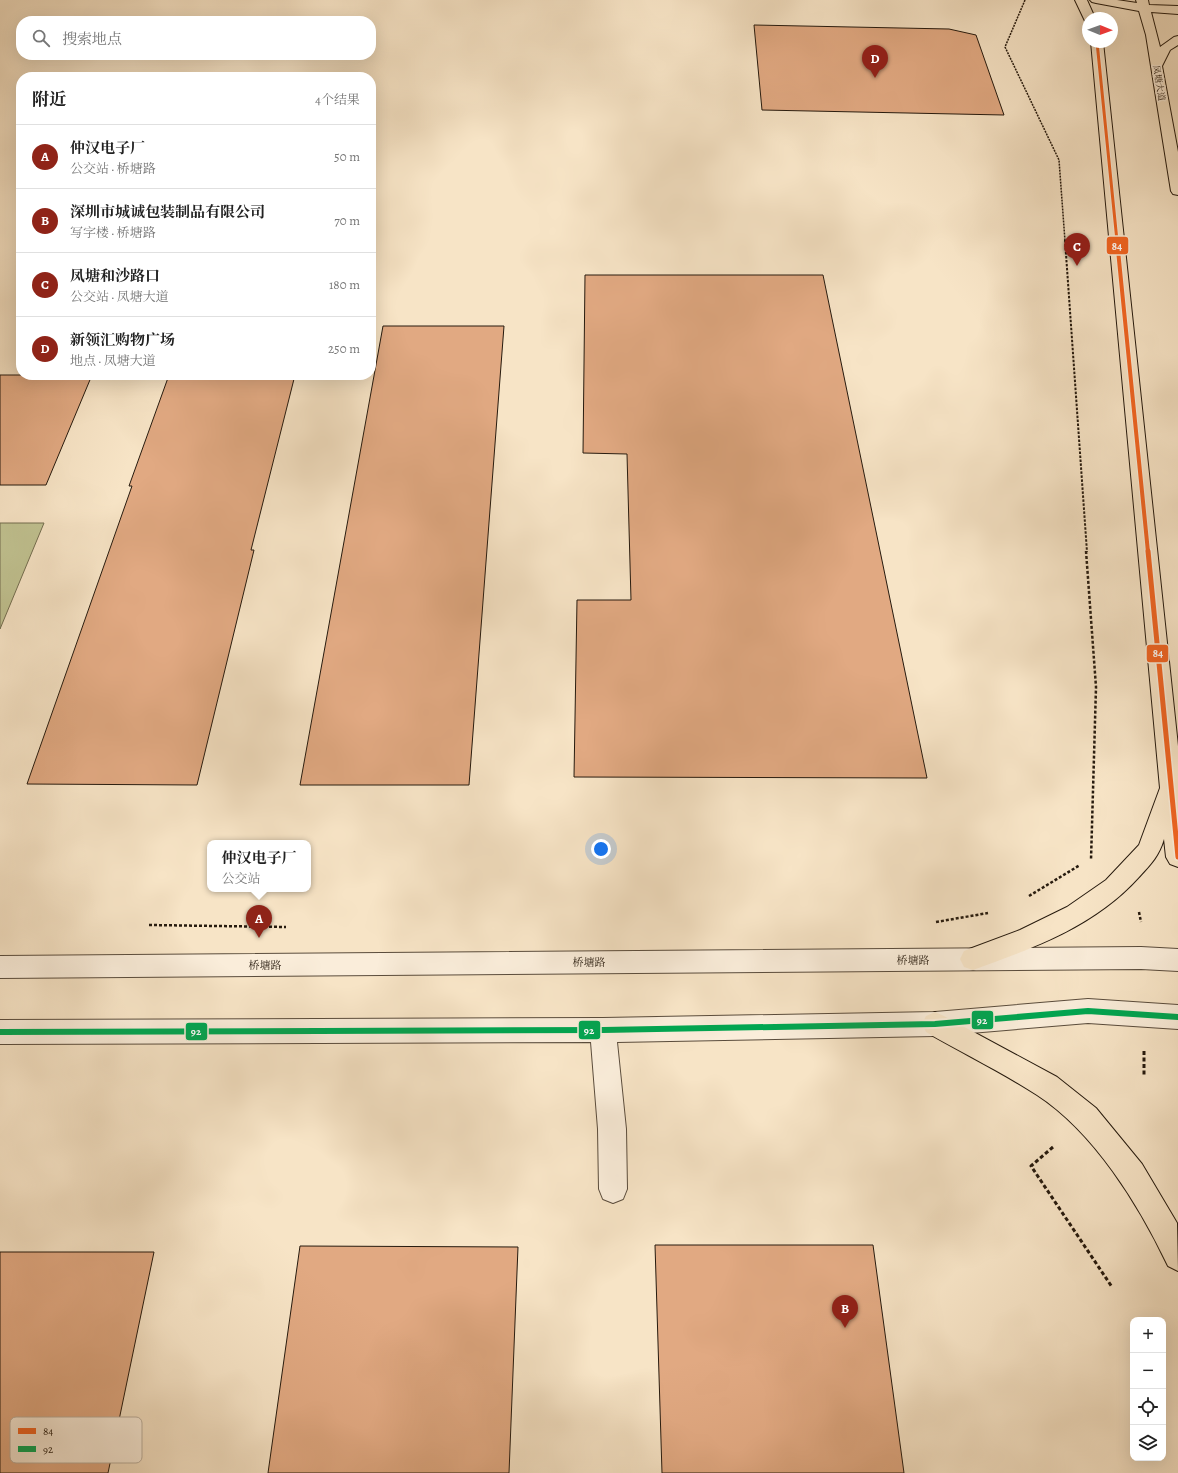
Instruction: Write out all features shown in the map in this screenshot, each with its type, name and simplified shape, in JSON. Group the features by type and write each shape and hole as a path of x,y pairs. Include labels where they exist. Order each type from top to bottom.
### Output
{"main road":[{"path":"1081,0 1087,12"},
{"path":"1096,0 1143,4 1178,10"},
{"name":"凤塘大道","path":"1143,4 1152,35 1178,191"},
{"path":"1156,66 1165,48 1178,40"},
{"path":"1098,48 1172,784 1178,857"},
{"path":"973,959 1029,938 1076,915 1115,887 1149,850 1172,784"},
{"path":"935,1024 1047,1086 1086,1117 1132,1174 1167,1233 1178,1256"}],"street":[{"name":"桥塘路","path":"0,967 1141,958 1178,960"},
{"path":"0,1032 603,1030 935,1024 1088,1011 1178,1017"},
{"path":"603,1030 612,1129 613,1188"}],"path":[{"path":"1025,0 1004,47 1059,160 1096,687"},
{"path":"1023,899 1090,859"},
{"path":"935,922 996,912"},
{"path":"149,925 292,927"},
{"path":"1053,1147 1031,1166 1112,1287"}],"green space":[{"path":"0,523 44,523 0,629"}],"building":[{"path":"754,25 949,29 976,35 1004,115 762,110"},
{"path":"585,275 823,275 927,778 574,777 577,600 631,600 627,454 583,453"},
{"path":"383,326 504,326 469,785 300,785 373,380 376,380 376,365"},
{"path":"0,375 16,375 16,380 90,380 46,485 0,485"},
{"path":"167,380 294,380 251,550 254,550 197,785 27,784 132,486 129,486"},
{"path":"655,1245 873,1245 904,1473 662,1473"},
{"path":"300,1246 518,1247 509,1473 268,1473"},
{"path":"0,1252 154,1252 120,1417 10,1417 10,1463 110,1463 108,1473 0,1473"}],"transit line":[{"name":"84","path":"1098,48 1178,857"},
{"name":"92","path":"0,1032 603,1030 935,1024 1088,1011 1178,1017"}],"place":[{"name":"新领汇购物广场","path":"875,78"},
{"name":"凤塘和沙路口","path":"1077,266"},
{"name":"仲汉电子厂","path":"259,938"},
{"name":"深圳市城诚包装制品有限公司","path":"845,1328"}]}
